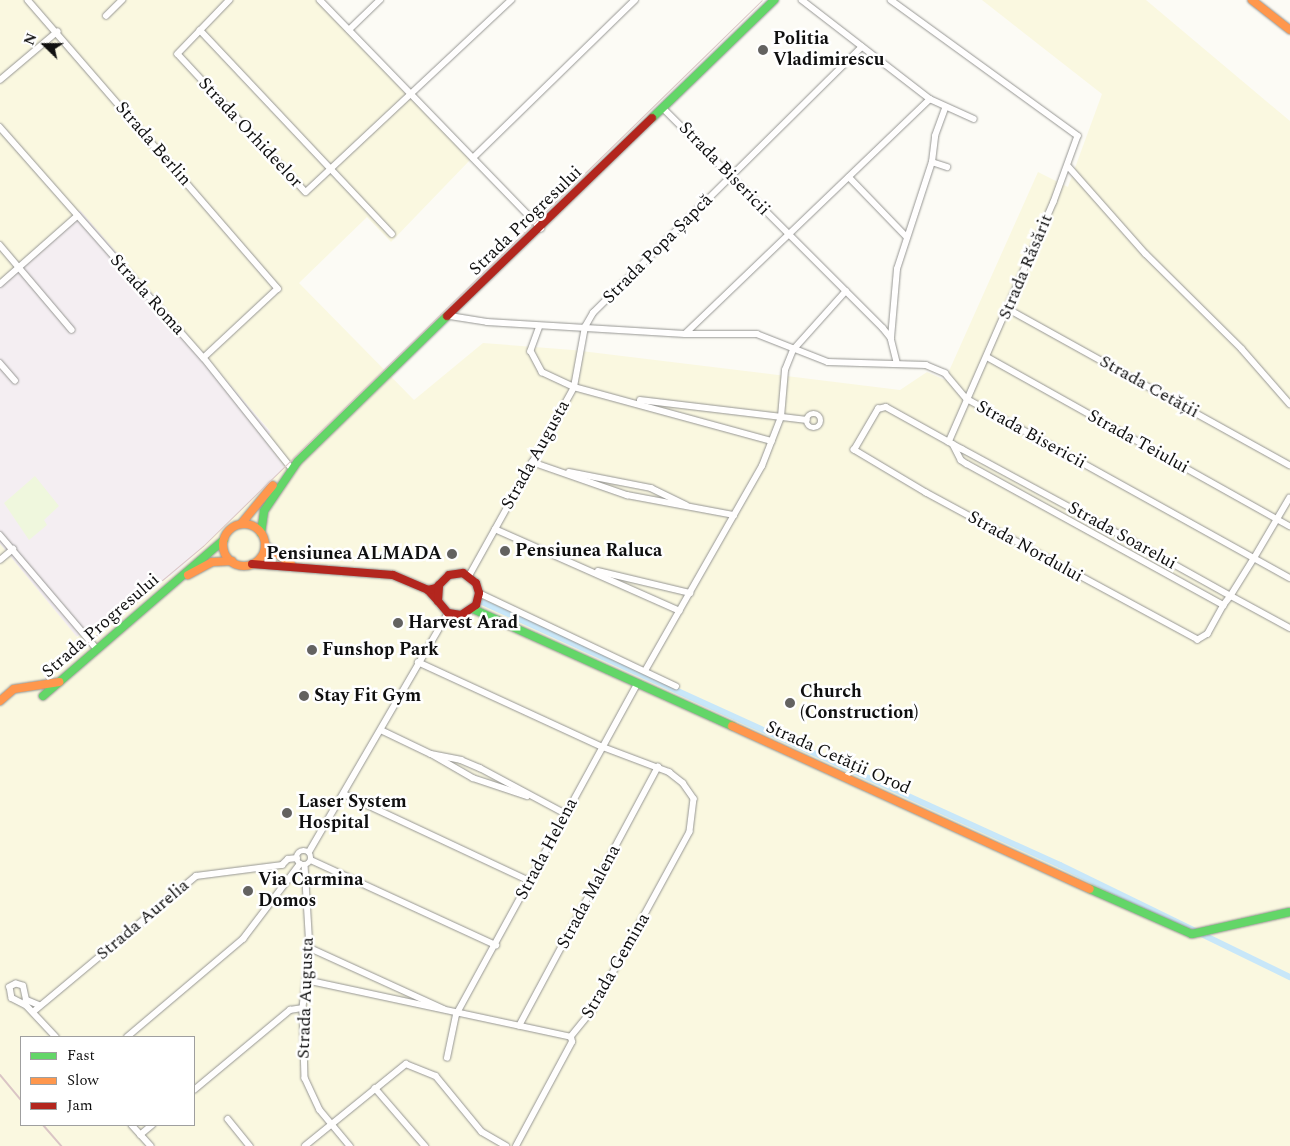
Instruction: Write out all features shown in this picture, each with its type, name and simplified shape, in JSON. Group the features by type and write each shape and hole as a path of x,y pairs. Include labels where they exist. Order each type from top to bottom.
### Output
{"main road":[{"name":"Strada Progresului","path":"241,524 290,466 298,461 450,316 774,0"},
{"path":"1252,0 1290,30"},
{"name":"Strada Progresului","path":"261,533 264,511 298,461"},
{"path":"291,564 265,545 261,533 250,525 241,524 230,530 224,540 225,552 232,561 242,565 291,564 393,575 428,590 448,613 461,615 473,609 479,593 470,576 448,575 439,585 428,590"},
{"name":"Strada Progresului","path":"42,696 224,540"},
{"path":"252,564 261,557 265,545"},
{"name":"Strada Progresului","path":"178,580 212,562 232,561"},
{"path":"438,601 439,585"},
{"name":"Strada Cetății Orod","path":"473,609 1192,934 1290,912"},
{"path":"0,701 14,690 59,682"}],"street":[{"name":"Strada Berlin","path":"28,0 278,289 204,358"},
{"path":"106,16 122,0"},
{"path":"230,0 200,30 392,234"},
{"path":"320,0 541,228"},
{"path":"349,30 380,0"},
{"name":"Strada Orhideelor","path":"200,30 178,54 301,190 310,190 511,0"},
{"path":"473,158 635,0"},
{"path":"802,0 930,99 944,108 974,119"},
{"name":"Strada Răsărit","path":"891,0 1078,136 1069,167 967,400 951,443"},
{"path":"0,80 56,32"},
{"name":"Strada Popa Șapcă","path":"585,328 593,313 862,47"},
{"path":"685,334 930,99"},
{"name":"Strada Bisericii","path":"663,108 846,291 890,338 897,362 918,363 940,370 951,378 967,400 1290,578"},
{"path":"890,338 894,283 932,162 935,136 944,108"},
{"name":"Strada Roma","path":"0,127 204,358 290,466"},
{"path":"932,162 947,167"},
{"path":"1069,167 1146,254 1242,349 1290,404"},
{"path":"849,177 907,237"},
{"path":"0,284 77,216"},
{"path":"0,245 72,330"},
{"path":"645,671 762,466 780,417 785,370 792,350 846,291"},
{"name":"Strada Cetății","path":"1008,309 1290,465"},
{"path":"450,316 540,326 685,334 757,334 815,360 848,365 897,362"},
{"path":"540,326 531,351 536,366 574,387 626,399 772,441"},
{"name":"Strada Augusta","path":"470,576 574,387 585,328"},
{"name":"Strada Teiului","path":"986,357 1290,526"},
{"path":"0,363 15,380"},
{"path":"626,399 807,420"},
{"name":"Strada Nordului","path":"886,406 878,409 854,450 855,454 1188,637 1201,640 1206,637 1290,498"},
{"name":"Strada Soarelui","path":"886,406 1290,628"},
{"name":"Strada Soarelui","path":"951,443 961,460 967,464 1224,605"},
{"path":"532,462 627,495 734,515"},
{"path":"564,472 651,488 690,507"},
{"path":"495,529 680,611"},
{"path":"0,535 97,649"},
{"path":"1126,552 1132,541"},
{"path":"0,560 13,550"},
{"path":"584,567 690,593"},
{"path":"479,593 676,686"},
{"path":"311,860 309,852 448,613"},
{"name":"Strada Gemina","path":"306,980 456,1014 571,1037 593,1010 693,823 695,804 689,789 677,777 602,747 418,662"},
{"name":"Strada Helena","path":"447,1058 456,1014 496,945 637,684"},
{"path":"380,730 431,754 473,778 527,796"},
{"path":"431,754 467,762 527,796 566,814"},
{"name":"Strada Malena","path":"519,1026 658,768"},
{"path":"344,794 530,881"},
{"path":"128,1036 243,939 301,862 302,851 309,852"},
{"name":"Strada Aurelia","path":"33,1012 196,876 282,865 288,859 301,862"},
{"path":"301,862 311,860 496,945"},
{"name":"Strada Augusta","path":"301,862 310,948 303,1008 305,1078 320,1110 350,1146"},
{"path":"310,948 456,1014"},
{"path":"40,1006 26,1000 23,986 13,985 9,992 12,998 33,1012 55,1036"},
{"path":"195,1089 290,1010 303,1008"},
{"path":"516,1146 572,1042 571,1037"},
{"path":"305,1146 403,1066 429,1071 482,1132 506,1146"},
{"path":"376,1088 424,1146"},
{"path":"228,1119 250,1146"},
{"path":"133,1126 151,1146"},
{"path":"140,1135 151,1126"}],"shaded area":[{"path":"0,0 320,0 470,160 391,242 367,217 299,283 414,400 483,343 573,350 900,390 927,372 945,380 1038,172 1068,187 1102,94 982,0 1146,0 1290,121 1290,1146 0,1146 0,544 77,637 177,572 285,467 264,439 271,432 80,210 0,280"},
{"path":"80,210 271,433 264,439 285,467 177,572 76,637 0,544 0,280"}],"green space":[{"path":"35,476 59,506 44,520 47,525 29,540 4,503"}],"waterway":[{"path":"482,602 1060,865 1290,977"}],"tram line":[{"path":"45,678 203,546 762,0"}],"railway":[{"path":"0,1075 20,1099"},
{"path":"44,1126 61,1146"}],"traffic: fast":[{"path":"652,118 774,0"},
{"path":"261,533 264,511 298,461 447,316"},
{"path":"43,696 224,540"},
{"path":"473,609 732,726"},
{"path":"1090,889 1192,934 1290,912"}],"traffic: slow":[{"path":"1252,0 1290,30"},
{"path":"241,524 273,485"},
{"path":"244,524 252,526 261,534 265,545 263,553 255,562 244,566 236,564 227,556 223,545 225,537 233,528 244,524"},
{"path":"265,545 291,564"},
{"path":"188,575 212,562 232,561"},
{"path":"0,701 14,689 59,682"},
{"path":"732,726 1090,889"}],"traffic: jam":[{"path":"447,316 652,118"},
{"path":"252,564 393,575 428,590 438,601"},
{"path":"428,590 436,588 449,575 463,573 476,583 479,593 476,605 461,615 448,613 438,601 439,585"}],"place":[{"name":"Politia Vladimirescu","path":"763,50"},
{"name":"Pensiunea Raluca","path":"505,551"},
{"name":"Pensiunea ALMADA","path":"452,554"},
{"name":"Harvest Arad","path":"398,623"},
{"name":"Funshop Park","path":"312,650"},
{"name":"Stay Fit Gym","path":"304,696"},
{"name":"Church (Construction)","path":"790,703"},
{"name":"Laser System Hospital","path":"287,813"},
{"name":"Via Carmina Domos","path":"248,891"}]}
